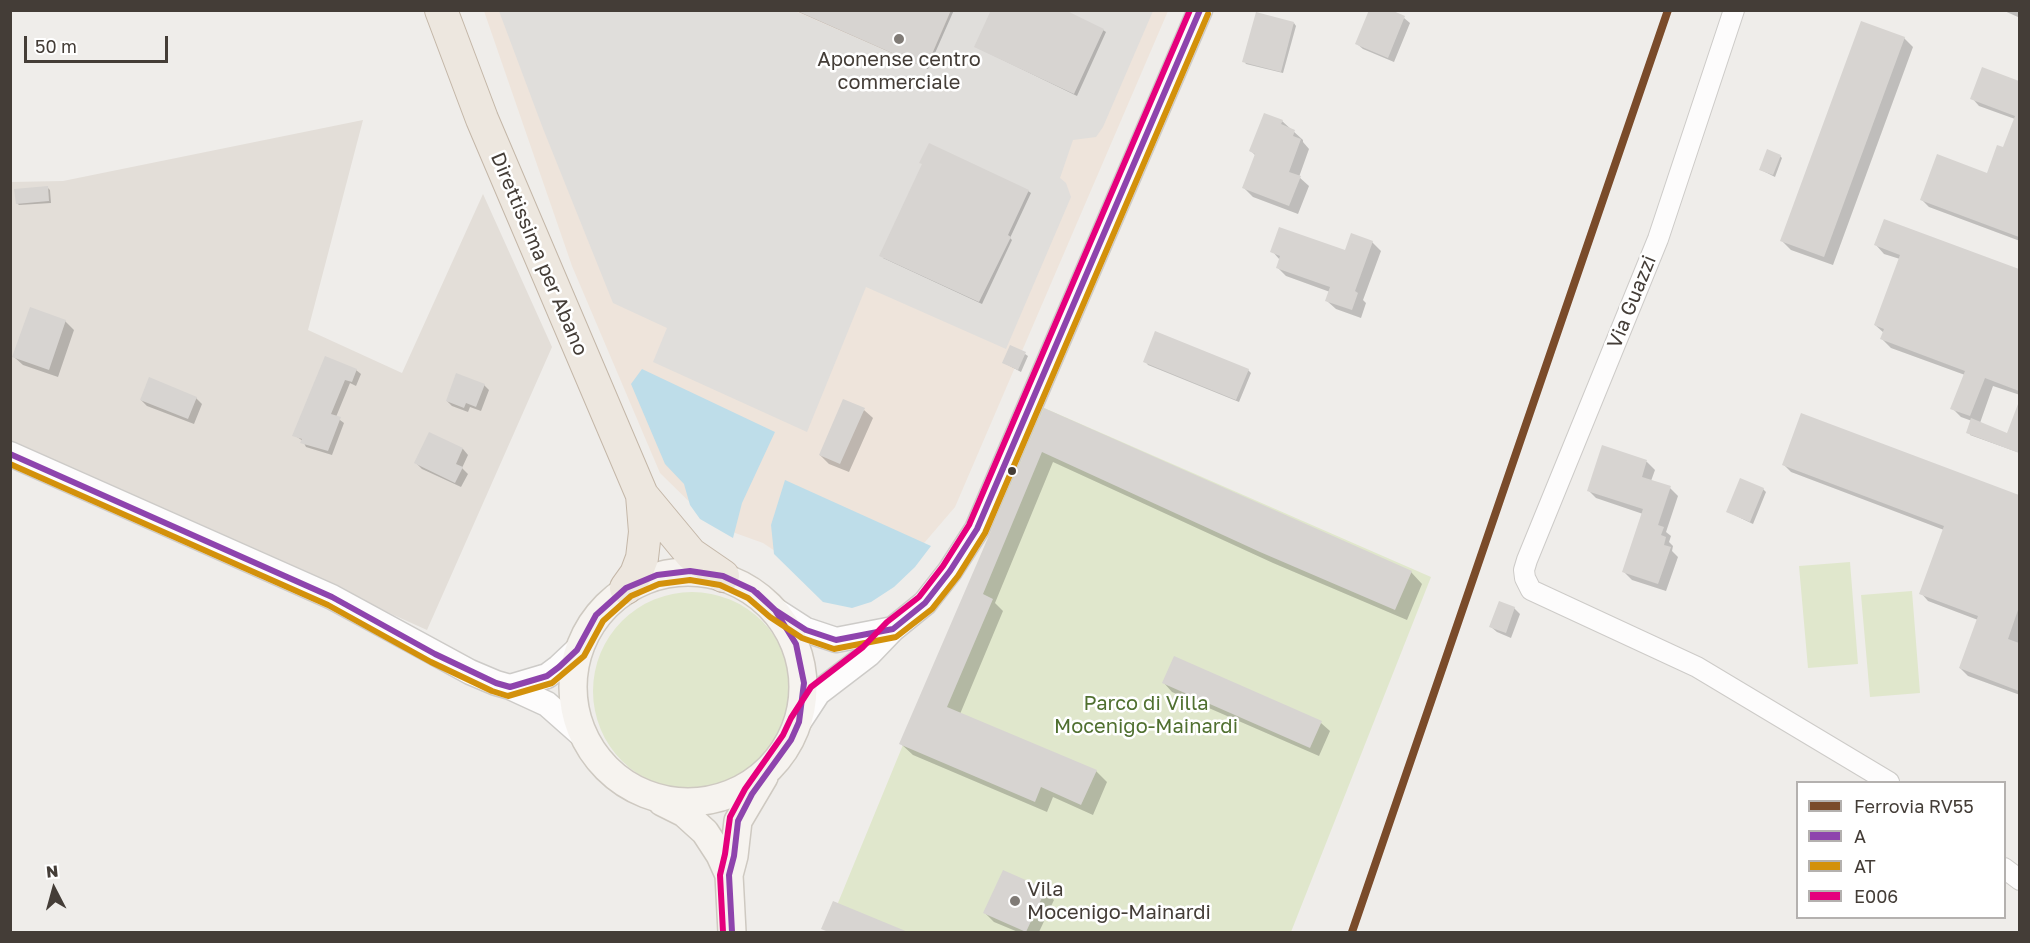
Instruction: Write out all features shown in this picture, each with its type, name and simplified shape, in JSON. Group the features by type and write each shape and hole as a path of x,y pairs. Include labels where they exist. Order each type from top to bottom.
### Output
{"highway":[{"name":"Direttissima per Abano","path":"441,10 482,119 642,495 691,554 723,576"},
{"name":"Direttissima per Abano","path":"626,588 636,574 642,558 645,532 642,495"}],"main road":[{"path":"729,875 720,855 705,832 684,813 625,784 600,763 582,735 573,707 572,679 577,650 596,615 626,588 657,575 690,571 723,576 753,590 775,610 796,644 804,682 799,722 791,740 767,771 738,822 729,875 732,933"},
{"path":"656,798 695,802 734,793 767,771"}],"street":[{"path":"799,722 818,693 869,654 892,629 925,603 950,571 977,528 1200,10"},
{"name":"Via Guazzi","path":"1734,10 1658,239 1524,570 1531,590 1697,667 1886,781"},
{"path":"10,454 332,597 435,654 547,704 582,735"},
{"path":"775,610 806,630 836,640 892,629"},
{"path":"510,687 546,676 577,650"},
{"path":"2006,870 2019,880"}],"shaded area":[{"path":"484,11 1168,11 955,507 907,563 808,573 763,543 713,525 660,473 572,266"},
{"path":"499,11 795,11 926,68 951,11 1153,11 1103,127 1096,137 1073,140 1060,178 1066,183 1071,197 1006,349 866,287 807,432 653,362 667,328 613,303"},
{"path":"363,120 308,330 402,373 483,194 552,347 427,630 11,443 11,182 63,181"}],"green space":[{"name":"Parco di Villa Mocenigo-Mainardi","path":"1042,407 1431,577 1291,932 826,932"},
{"path":"1850,562 1858,664 1808,668 1799,566"},
{"path":"1912,591 1920,693 1870,697 1861,595"},
{"path":"682,592 702,592 739,603 769,628 784,653 790,672 790,710 780,738 755,768 739,779 721,786 702,790 682,790 645,779 615,754 604,738 597,720 593,701 593,681 604,644 629,614 645,603 663,596"}],"water":[{"path":"642,369 775,432 742,503 733,538 700,519 690,505 684,484 665,464 631,384"},
{"path":"785,480 931,546 915,567 894,587 871,602 852,608 823,602 774,554 771,525"}],"building":[{"name":"Aponense centro commerciale","path":"795,10 951,10 926,68"},
{"path":"991,10 1065,10 1104,29 1074,94 974,47"},
{"path":"1369,10 1391,10 1405,16 1388,58 1355,44"},
{"path":"1256,12 1294,22 1281,72 1242,62"},
{"path":"1861,21 1905,37 1824,257 1780,241"},
{"path":"1982,67 2019,81 2019,237 1920,200 1937,154 1987,173 1997,145 2003,147 2015,116 1970,99"},
{"path":"1264,113 1283,120 1281,124 1295,130 1293,136 1301,139 1289,172 1301,176 1289,206 1242,188 1255,154 1249,151"},
{"path":"929,143 1029,190 1008,235 1011,237 979,302 879,256 922,164 919,163"},
{"path":"1767,149 1781,155 1773,175 1759,170"},
{"path":"48,186 49,201 16,204 14,189"},
{"path":"1884,219 2019,269 2019,391 1985,378 1970,416 1950,409 1965,371 1880,339 1884,329 1874,325 1900,255 1874,245"},
{"path":"1279,227 1345,250 1351,233 1373,241 1355,291 1358,293 1352,310 1325,301 1330,287 1276,268 1280,256 1270,252"},
{"path":"30,307 66,320 49,370 12,357"},
{"path":"1155,331 1249,369 1236,400 1143,362"},
{"path":"1010,345 1026,352 1018,370 1002,363"},
{"path":"325,356 357,369 352,382 345,380 331,414 341,417 328,451 300,443 302,439 292,436"},
{"path":"456,373 485,384 476,407 466,403 464,408 446,401"},
{"path":"149,377 197,397 188,419 140,400"},
{"path":"843,399 865,408 840,464 819,455"},
{"path":"2018,404 2019,453 1966,433 1971,418 2007,433"},
{"path":"1044,408 1412,571 1395,610 1260,552 1042,452 983,594 993,599 947,707 1097,770 1081,805 1041,787 1035,802 899,744"},
{"path":"1801,413 2019,495 2019,607 2008,639 2019,643 2019,691 1959,668 1978,616 1919,594 1944,526 1782,465"},
{"path":"429,432 463,448 456,464 463,467 455,483 414,463"},
{"path":"1602,445 1647,460 1642,477 1671,486 1658,525 1664,527 1661,535 1666,537 1664,545 1671,547 1658,584 1622,572 1643,509 1587,491"},
{"path":"1740,478 1764,488 1750,522 1726,512"},
{"path":"1499,601 1515,607 1506,633 1489,627"},
{"path":"1174,656 1322,721 1310,748 1162,683"},
{"name":"Vila Mocenigo-Mainardi","path":"1003,870 1046,889 1026,932 983,913"},
{"path":"833,901 908,933 831,933 821,929"}],"rail line":[{"name":"RV55","path":"1352,932 1668,10"}],"transit line":[{"name":"E006","path":"723,932 720,875 730,817 745,789 783,735 811,687 863,647 887,622 919,597 943,566 969,525 1190,10"},
{"name":"A","path":"10,454 332,597 435,654 496,683 510,687 547,676 559,667 577,650 596,615 626,588 657,575 690,571 723,576 753,590 775,610 806,630 836,640 893,629 925,603 950,571 977,529 1200,10"},
{"name":"AT","path":"10,464 328,605 431,662 492,691 508,696 552,683 584,656 603,621 631,596 659,584 690,580 720,585 748,598 770,617 802,638 834,649 896,637 932,609 958,576 985,533 1208,14"},
{"name":"A","path":"732,932 729,875 734,856 738,821 752,794 791,740 799,722 804,683 796,644 775,610 757,593"}],"place":[{"name":"Aponense centro commerciale","path":"899,39"},
{"name":"Vila Mocenigo-Mainardi","path":"1015,901"}]}
